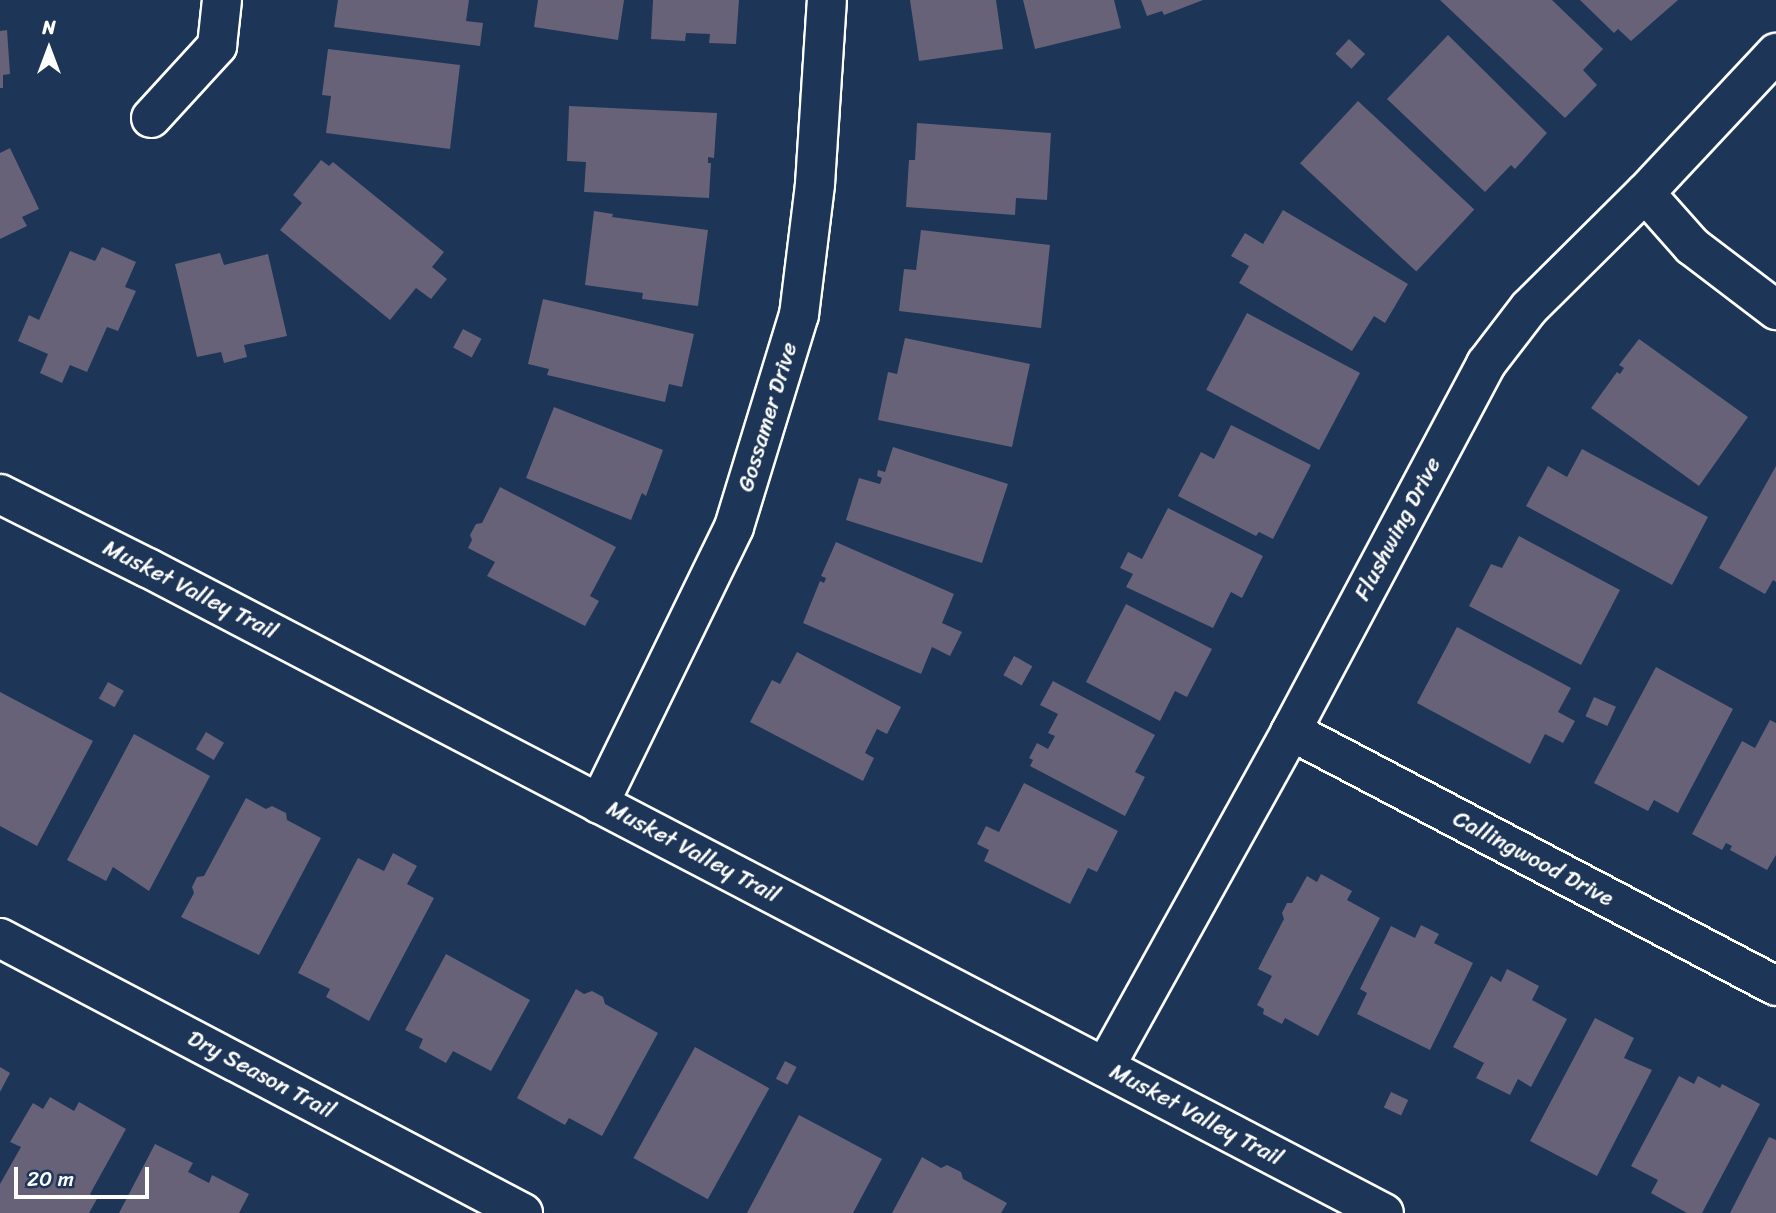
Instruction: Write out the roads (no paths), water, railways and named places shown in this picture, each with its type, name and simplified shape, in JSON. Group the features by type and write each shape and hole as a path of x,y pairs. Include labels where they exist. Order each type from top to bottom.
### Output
{"street":[{"path":"150,118 217,46 222,0"},
{"name":"Gossamer Drive","path":"599,804 734,527 799,315 815,184 827,0"},
{"name":"Flushwing Drive","path":"1105,1067 1290,732 1486,364 1529,308 1645,193 1776,53"},
{"path":"1645,193 1692,246 1776,310"},
{"name":"Musket Valley Trail","path":"0,494 160,574 1383,1213"},
{"name":"Callingwood Drive","path":"1290,732 1776,986"},
{"name":"Dry Season Trail","path":"0,938 523,1213"}]}
